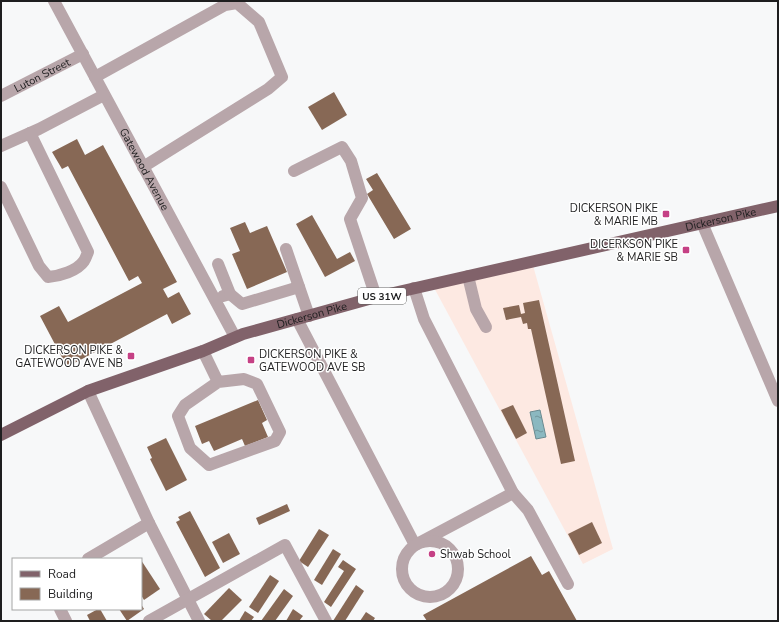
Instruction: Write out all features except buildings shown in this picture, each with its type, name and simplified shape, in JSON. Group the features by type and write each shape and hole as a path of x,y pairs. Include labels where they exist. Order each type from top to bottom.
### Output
{"main road":[{"name":"Dickerson Pike","path":"1,435 88,391 202,351 236,337 297,319 414,288 778,206"}],"street":[{"name":"Gatewood Avenue","path":"54,1 214,299 236,337"},
{"path":"95,77 225,5 237,3 259,22 282,77 268,89 143,167"},
{"name":"Luton Street","path":"1,96 83,54"},
{"path":"1,146 30,133 104,95"},
{"path":"1,187 40,266 48,277 58,276 76,268 84,261 88,252 30,133"},
{"path":"294,171 342,147 351,161 362,198 350,219 376,297"},
{"path":"702,223 778,401"},
{"path":"286,249 309,316"},
{"path":"218,264 230,294 242,304 299,287"},
{"path":"468,276 476,308 486,327"},
{"path":"414,288 424,319 513,493 528,510 568,584"},
{"path":"214,299 230,294"},
{"path":"297,319 415,545"},
{"path":"202,351 218,382"},
{"path":"244,379 257,384 280,432 275,441 208,466 190,448 178,416 185,405 218,382 244,379"},
{"path":"88,391 149,523 199,621"},
{"path":"415,545 432,541 449,549 455,556 458,564 457,574 449,590 441,595 432,597 423,596 414,593 407,586 403,578 402,569 403,559 408,551 415,545 513,493"},
{"path":"90,558 149,523"},
{"path":"448,527 449,549"},
{"path":"149,621 285,546 326,621"},
{"path":"60,610 66,621"}],"shaded area":[{"path":"532,262 613,549 583,564 432,284"}],"water":[{"path":"540,410 546,437 536,439 530,412"}],"place":[{"name":"DICKERSON PIKE & MARIE MB","path":"666,214"},
{"name":"DICERKSON PIKE & MARIE SB","path":"686,250"},
{"name":"DICKERSON PIKE & GATEWOOD AVE NB","path":"131,356"},
{"name":"DICKERSON PIKE & GATEWOOD AVE SB","path":"251,360"},
{"name":"Shwab School","path":"432,554"}]}
